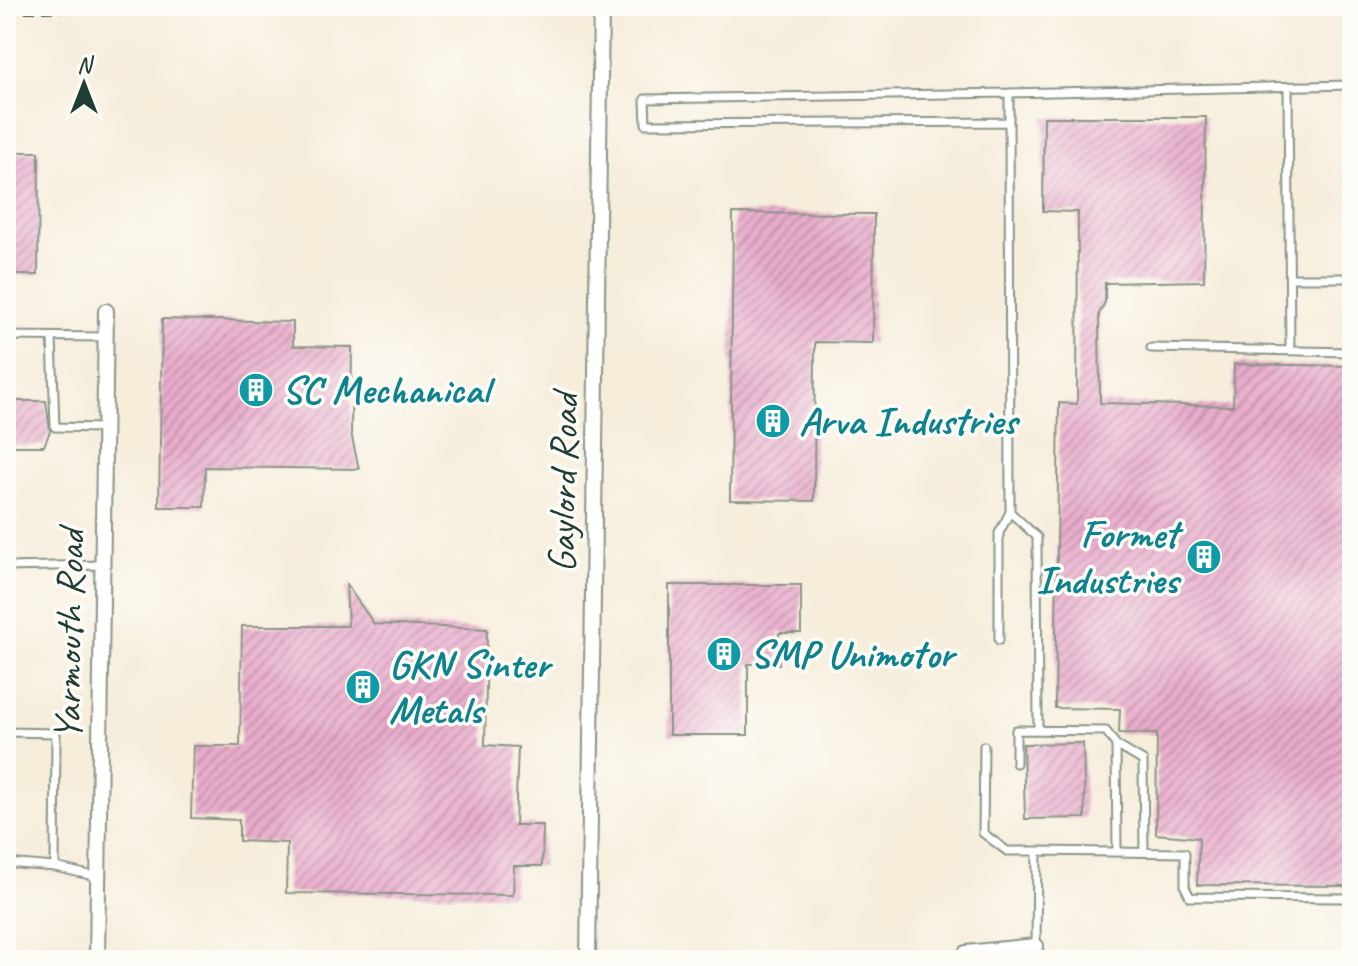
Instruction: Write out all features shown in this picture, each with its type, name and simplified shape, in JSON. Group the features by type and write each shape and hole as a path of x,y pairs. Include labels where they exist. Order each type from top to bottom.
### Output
{"street":[{"name":"Gaylord Road","path":"588,960 601,6"},
{"name":"Yarmouth Road","path":"97,960 106,311"},
{"path":"962,960 966,953 1008,954 1036,946"}],"lane":[{"path":"1009,122 646,124 645,99 1352,85"},
{"path":"1288,87 1290,351"},
{"path":"999,640 999,533 1010,512 1009,93"},
{"path":"1290,278 1352,278"},
{"path":"6,336 105,337"},
{"path":"52,337 55,427 103,428"},
{"path":"1151,348 1352,352"},
{"path":"1010,512 1037,537 1038,730"},
{"path":"6,567 102,565"},
{"path":"1016,763 1016,730 1106,731 1116,745 1143,761 1144,852"},
{"path":"6,732 56,733 55,867"},
{"path":"1116,745 1117,852"},
{"path":"984,746 983,833 1007,851 1185,853 1185,887 1190,897 1352,898"},
{"path":"1037,851 1036,946 1043,960"},
{"path":"6,863 55,867 98,877"}],"building":[{"name":"Formet Industries","path":"1044,117 1206,117 1204,281 1105,283 1105,302 1099,314 1100,403 1233,406 1234,364 1352,366 1352,886 1197,885 1199,838 1156,834 1157,734 1119,733 1120,709 1055,708 1059,403 1077,404 1078,212 1043,211"},
{"path":"6,152 39,152 38,275 6,275"},
{"name":"Arva Industries","path":"733,213 874,214 873,343 815,342 814,501 730,500"},
{"name":"SC Mechanical","path":"162,319 293,322 293,346 352,347 351,433 359,469 205,467 204,507 159,507"},
{"path":"6,401 46,401 50,431 44,446 6,446"},
{"name":"GKN Sinter Metals","path":"346,584 374,624 487,629 485,745 518,747 515,825 543,825 542,866 514,866 513,895 286,893 287,843 239,841 239,820 191,818 193,746 240,746 242,626 348,626"},
{"name":"SMP Unimotor","path":"669,585 801,585 801,633 779,633 779,664 748,664 748,735 669,735"},
{"path":"1083,743 1085,818 1025,819 1023,744"}],"railway":[{"path":"6,11 639,6"}],"place":[{"name":"SC Mechanical","path":"256,390"},
{"name":"Arva Industries","path":"773,421"},
{"name":"Formet Industries","path":"1204,557"},
{"name":"SMP Unimotor","path":"724,654"},
{"name":"GKN Sinter Metals","path":"363,687"}]}
